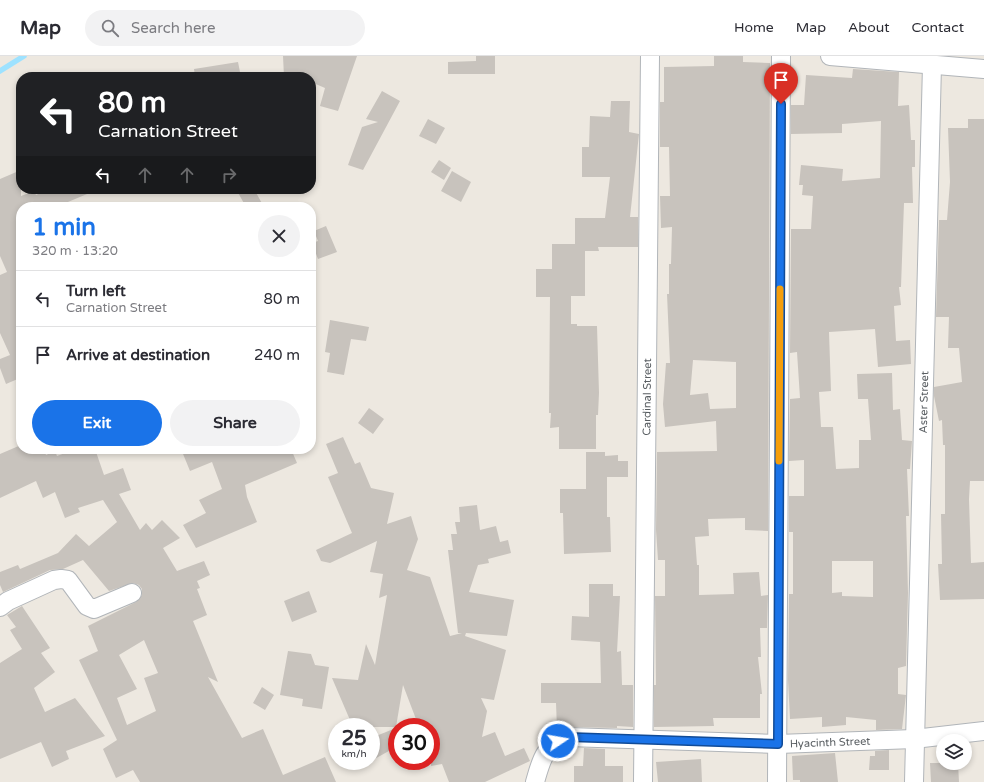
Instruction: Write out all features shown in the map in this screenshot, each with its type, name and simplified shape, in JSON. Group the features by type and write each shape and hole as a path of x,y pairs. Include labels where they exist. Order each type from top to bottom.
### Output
{"street":[{"name":"Cardinal Street","path":"643,782 650,56"},
{"path":"777,782 781,56"},
{"path":"830,56 984,69"},
{"name":"Aster Street","path":"914,782 932,65"},
{"path":"0,607 8,601 54,580 61,579 68,580 87,606 94,609 132,593"},
{"name":"Hyacinth Street","path":"535,782 542,756 548,748 558,741 568,737 778,744 914,739 984,731"}],"building":[{"path":"283,56 357,56 338,111 320,106 325,88 316,84 316,72 284,72"},
{"path":"476,56 495,56 495,74 448,74 448,62 476,61"},
{"path":"714,56 743,56 743,62 770,63 768,531 745,530 745,518 708,519 709,536 695,537 697,565 699,565 699,595 734,594 733,573 759,572 761,596 768,595 767,628 760,628 761,657 758,657 762,694 760,694 760,718 713,718 714,726 654,727 654,685 656,685 655,596 665,596 665,560 658,560 656,530 657,452 717,451 716,421 665,427 663,404 666,363 670,363 667,294 669,294 669,264 671,264 672,227 661,228 660,196 670,196 669,147 660,147 660,102 664,102 664,67 714,66","holes":["693,360 736,362 736,408 710,409 708,393 690,395"]},
{"path":"238,62 240,72 194,72 194,69"},
{"path":"853,69 899,72 898,106 909,105 911,140 915,140 915,167 912,167 913,203 904,203 901,287 899,287 901,305 894,306 896,341 910,340 911,364 878,367 875,329 829,332 831,391 819,392 821,427 833,427 836,469 859,468 859,440 871,440 868,399 858,399 857,374 892,373 893,410 900,409 902,440 912,441 910,469 907,469 909,516 906,516 908,593 906,666 898,668 898,694 906,695 902,729 876,730 876,720 846,717 846,725 822,727 822,717 790,719 788,680 789,594 793,594 793,532 789,532 789,496 804,496 804,460 789,461 790,399 800,398 797,352 790,353 791,229 811,229 813,196 802,195 803,185 799,185 801,165 843,169 842,181 880,178 881,121 842,124 842,133 791,134 791,105 804,105 806,75 852,78","holes":["832,561 873,561 873,597 842,596 842,592 832,593"]},
{"path":"382,91 400,101 363,170 348,165 362,127 378,122 366,119"},
{"path":"611,101 630,101 629,132 639,134 630,217 638,217 638,247 598,247 599,251 585,251 585,296 571,296 571,324 577,324 577,326 597,326 599,393 598,415 596,415 596,449 559,449 559,427 550,428 551,413 549,413 550,297 536,297 536,269 552,269 552,244 575,244 575,218 605,218 610,177 582,177 582,147 589,147 590,116 610,117"},
{"path":"428,119 445,128 436,144 419,136"},
{"path":"968,119 984,119 984,481 970,481 969,499 971,563 984,562 984,599 940,600 938,564 942,564 941,514 945,514 945,445 943,445 942,420 939,421 934,396 934,387 962,382 959,348 948,348 949,317 936,317 939,220 947,220 950,182 948,128 968,128"},
{"path":"439,160 451,168 444,180 431,172"},
{"path":"452,171 471,182 461,202 441,191"},
{"path":"16,172 16,194 21,194 21,196 26,194 87,194 68,202 16,202 16,380 6,384 0,368 0,359 10,355 0,333 0,275 7,272 0,256 0,179"},
{"path":"239,194 257,194 261,202 243,202"},
{"path":"326,226 337,252 318,259 316,254 316,242 318,241 316,230"},
{"path":"330,320 369,327 366,341 351,339 344,375 327,372 330,353 325,352"},
{"path":"369,408 384,419 373,434 358,423"},
{"path":"343,437 355,464 360,462 371,488 394,493 387,524 411,516 418,539 407,570 430,577 450,636 462,633 458,633 448,550 453,550 451,534 457,534 455,522 460,522 459,507 477,505 480,530 496,526 500,542 508,540 511,553 488,559 489,563 478,565 469,592 514,600 507,636 466,633 465,636 506,650 494,700 481,698 487,711 482,737 495,732 505,756 524,748 530,761 485,782 449,782 442,764 440,764 440,718 416,718 403,685 398,718 388,718 388,727 380,727 380,718 349,718 332,678 358,680 366,644 375,665 387,595 379,598 383,574 370,572 377,541 330,563 321,561 316,550 352,533 328,477 338,473 326,444"},
{"path":"16,447 16,454 56,454 57,456 62,454 97,454 104,475 123,468 131,490 119,494 140,530 146,523 152,530 162,520 180,538 163,548 177,571 204,561 210,575 197,581 200,588 197,589 207,615 193,621 218,682 208,677 242,738 263,729 283,775 325,757 328,764 328,770 331,770 336,782 140,782 133,770 116,778 103,749 117,740 79,660 98,651 88,626 136,602 142,595 142,589 139,585 133,583 109,591 83,560 63,569 50,570 3,592 0,585 0,572 18,565 20,569 58,553 76,534 89,546 117,522 103,500 78,508 80,512 65,518 55,492 43,498 36,481 0,498 0,454","holes":["144,640 158,673 144,678 156,711 127,725 117,698 137,689 119,655"]},
{"path":"586,452 605,452 605,456 618,455 618,461 628,461 628,477 607,477 607,517 610,517 611,552 564,554 563,513 560,513 560,489 586,489"},
{"path":"183,454 293,454 297,463 245,485 247,497 257,522 196,548 183,525 206,513 199,500 222,489 212,462 190,471"},
{"path":"589,584 613,584 613,596 620,596 617,652 621,651 622,685 633,685 633,727 568,727 557,729 556,703 541,703 541,683 601,683 600,642 571,640 572,616 589,617"},
{"path":"309,591 317,612 292,622 284,601"},
{"path":"22,606 50,648 41,653 55,672 34,688 45,712 75,698 105,736 66,751 69,759 52,767 41,742 0,759 0,663 22,649 10,630 16,627 7,615"},
{"path":"288,651 311,654 315,665 329,667 322,709 302,706 303,699 280,695"},
{"path":"262,687 274,695 265,710 253,703"},
{"path":"388,731 388,751 380,756 380,734"},
{"path":"584,748 605,749 605,766 623,766 623,782 574,782 574,766 583,766"},
{"path":"889,750 889,770 869,770 870,756 875,756 875,751"},
{"path":"835,753 838,782 800,782 800,780 793,780 792,756"},
{"path":"701,759 702,782 658,782 656,762"},
{"path":"930,763 936,763 936,770 958,770 959,782 931,782"}],"waterway":[{"path":"0,71 24,56"}],"slow traffic":[{"path":"779,461 780,289"}],"route":[{"path":"558,741 568,737 778,744 781,104"}]}
